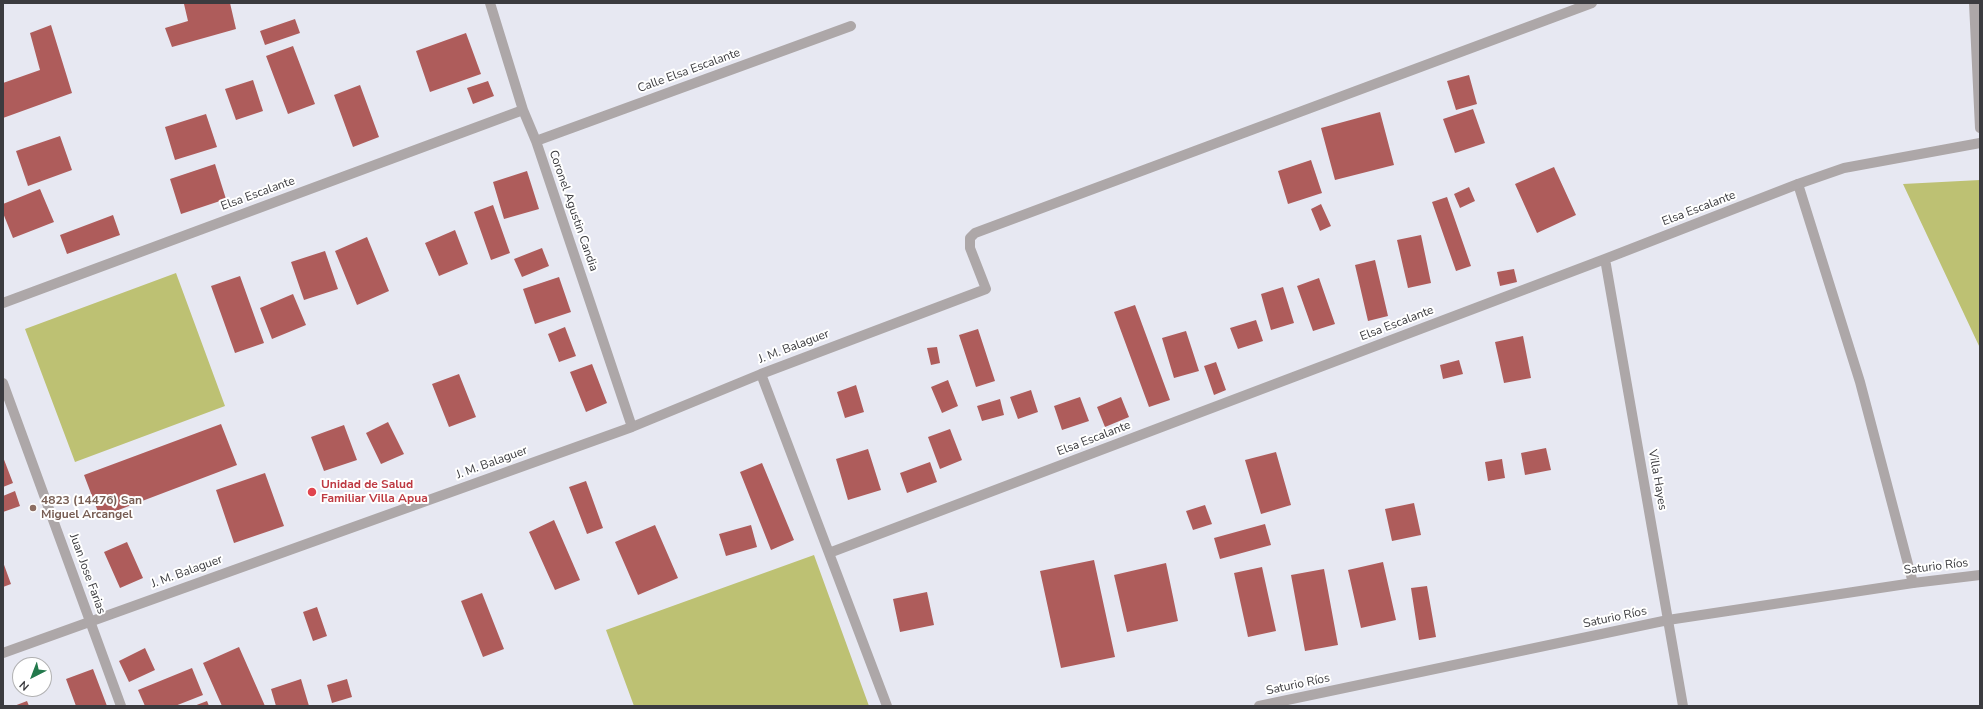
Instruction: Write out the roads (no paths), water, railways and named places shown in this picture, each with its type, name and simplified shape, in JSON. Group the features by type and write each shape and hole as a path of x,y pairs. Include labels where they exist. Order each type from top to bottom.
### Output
{"street":[{"name":"Coronel Agustin Candia","path":"490,3 523,110 536,141 632,427"},
{"name":"J. M. Balaguer","path":"3,653 632,427 761,374 986,289 970,248 970,238 975,233 1592,3"},
{"path":"1974,3 1980,128"},
{"name":"Calle Elsa Escalante","path":"536,141 852,26"},
{"name":"Elsa Escalante","path":"3,303 523,110"},
{"name":"Elsa Escalante","path":"829,553 1606,259 1798,184 1844,168 1980,143"},
{"path":"1798,184 1860,382 1913,583"},
{"name":"Villa Hayes","path":"1606,259 1683,706"},
{"path":"761,374 887,706"},
{"name":"Juan Jose Farias","path":"3,383 121,706"},
{"name":"Saturio Ríos","path":"1259,706 1668,620 1913,583 1980,575"}],"place":[{"name":"Unidad de Salud Familiar Villa Apua","path":"312,492"},
{"name":"4823 (14476) San Miguel Arcangel","path":"33,508"}]}
